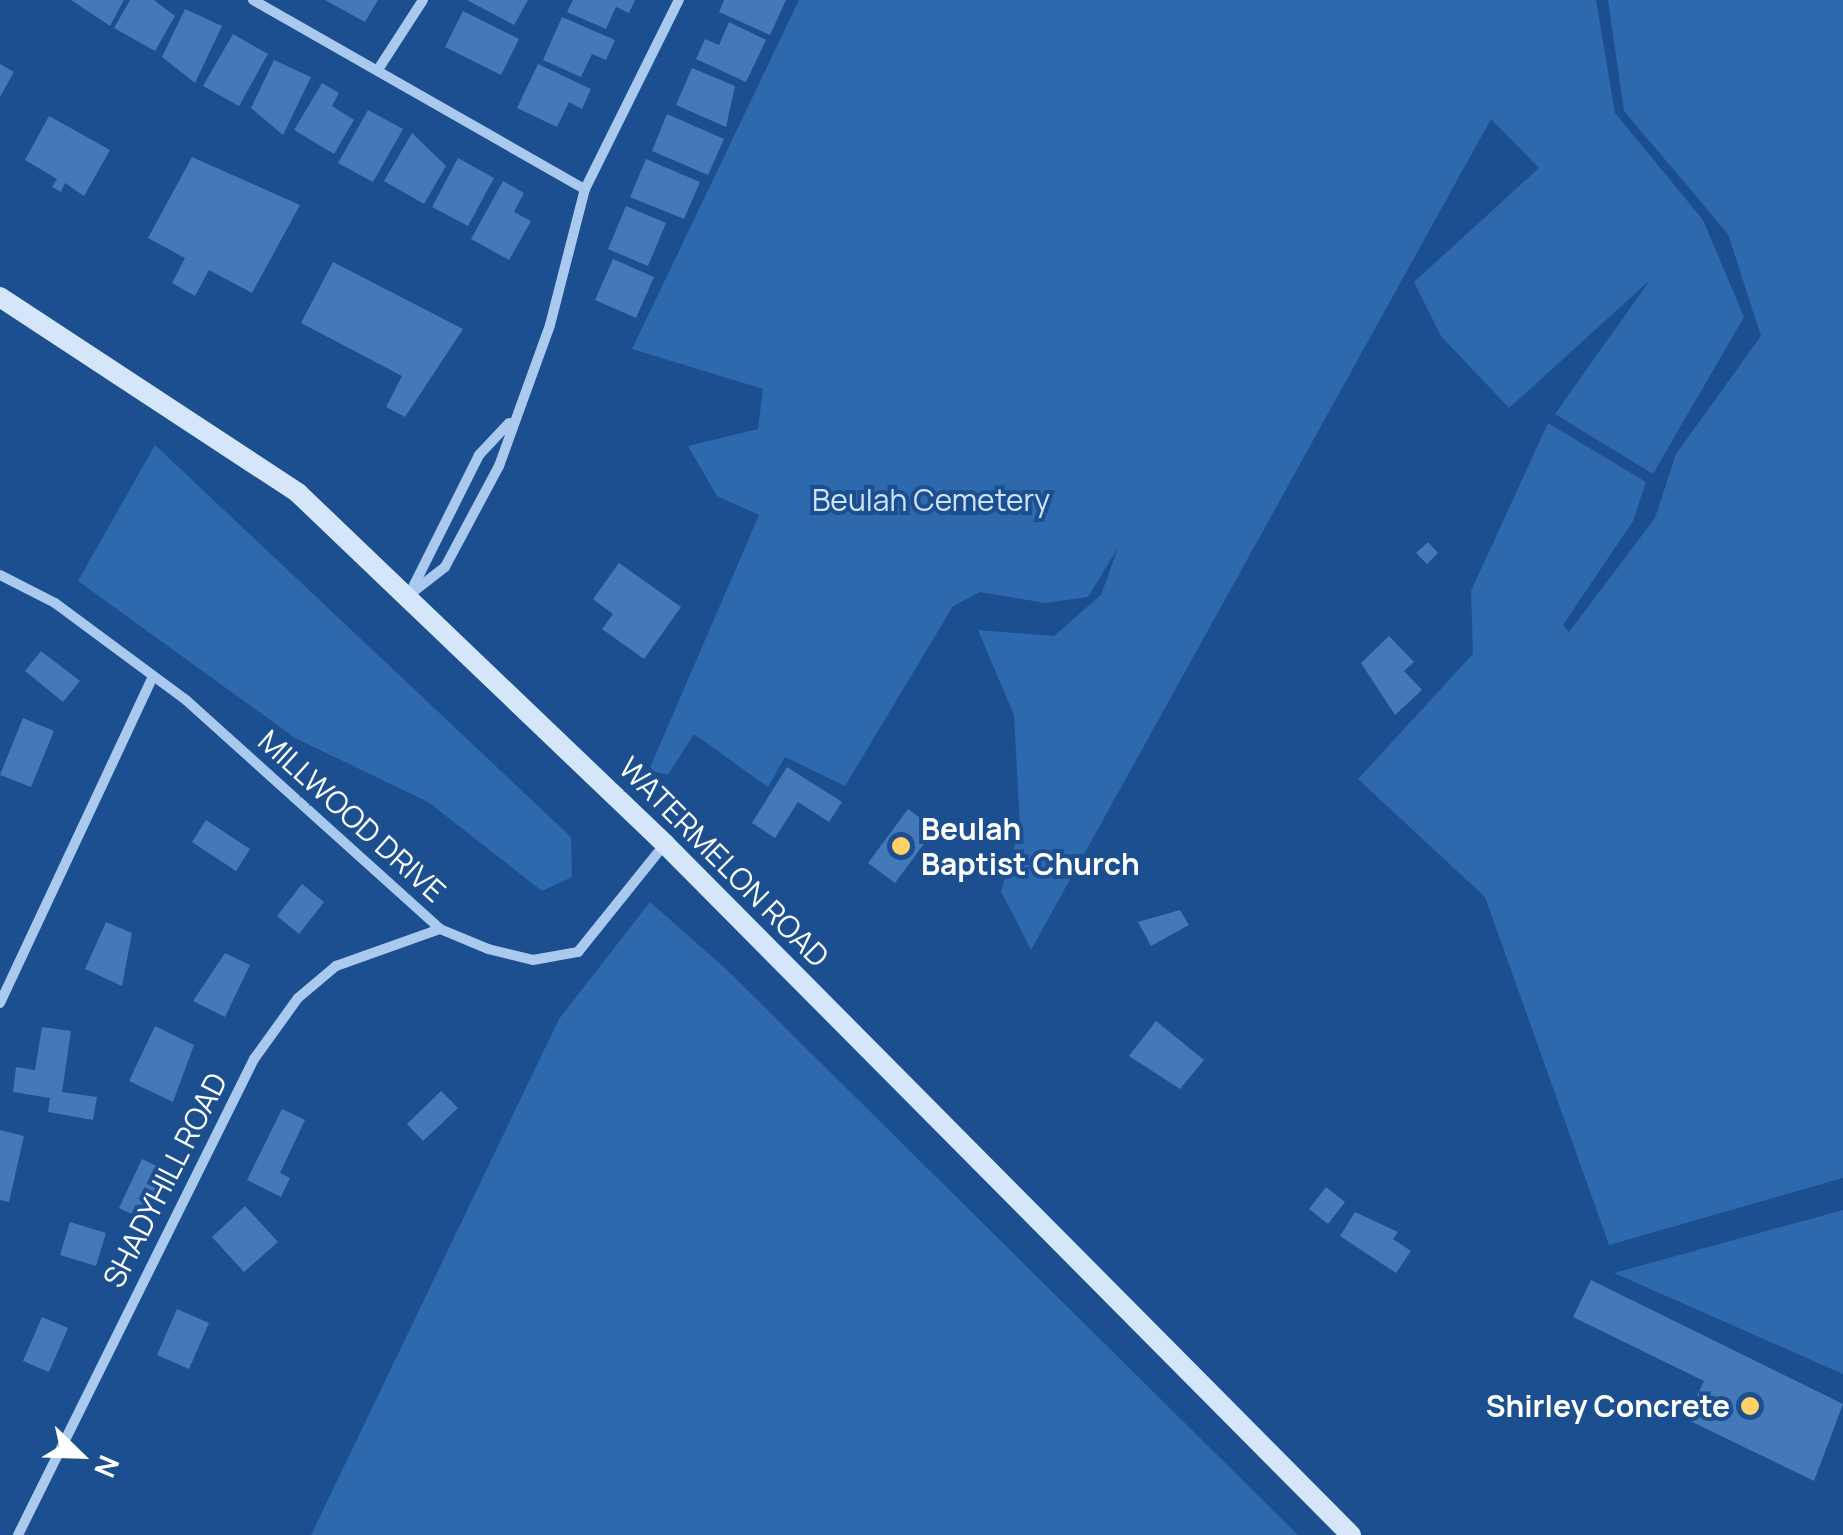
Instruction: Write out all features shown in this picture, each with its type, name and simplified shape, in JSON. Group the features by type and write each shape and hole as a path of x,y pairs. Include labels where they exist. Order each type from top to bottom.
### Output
{"main road":[{"name":"WATERMELON ROAD","path":"0,298 298,493 409,595 665,844 1352,1535"}],"street":[{"path":"252,0 379,68 585,190"},
{"path":"379,68 423,0"},
{"path":"409,595 445,567 500,466 509,422 550,326 585,190 679,0"},
{"path":"409,595 479,455 509,422"},
{"name":"MILLWOOD DRIVE","path":"0,575 55,603 153,677 440,928 533,960 578,952 665,844"},
{"path":"0,1004 153,677"},
{"name":"SHADYHILL ROAD","path":"18,1535 254,1060 298,998 336,966 440,928"}],"green space":[{"name":"Beulah Cemetery","path":"799,0 1596,0 1615,113 1703,220 1744,317 1653,474 1555,414 1650,280 1509,408 1441,336 1414,282 1539,168 1491,119 1031,950 1001,891 1020,827 1014,715 978,630 1054,636 1101,595 1118,548 1088,597 1045,603 980,592 953,606 845,786 785,757 768,787 694,734 668,775 649,770 759,515 717,496 688,446 758,429 763,389 632,349"},
{"path":"1608,0 1843,0 1843,1178 1609,1245 1485,897 1358,779 1473,654 1471,591 1548,423 1646,482 1633,521 1563,625 1569,632 1655,518 1676,454 1761,336 1728,234 1624,111"},
{"path":"155,445 571,837 572,877 542,891 428,802 295,738 78,581"},
{"path":"650,902 726,969 1298,1535 311,1535 559,1019"},
{"path":"1843,1210 1843,1374 1614,1273"}],"building":[{"path":"71,0 124,0 110,26"},
{"path":"130,0 154,0 175,16 155,51 114,28"},
{"path":"325,0 378,0 365,22"},
{"path":"467,0 528,0 514,25"},
{"path":"573,0 635,0 629,13 616,7 606,29 567,12"},
{"path":"724,0 786,0 770,35 719,12"},
{"path":"185,9 222,26 195,83 162,57"},
{"path":"463,11 519,39 501,75 445,47"},
{"path":"562,17 615,40 606,60 592,54 581,77 543,60"},
{"path":"729,22 766,40 746,82 696,59 705,39 719,45"},
{"path":"233,34 268,54 239,106 203,86"},
{"path":"274,60 311,77 283,135 251,108"},
{"path":"0,64 14,72 0,97"},
{"path":"538,64 591,89 582,109 569,102 557,127 517,108"},
{"path":"692,68 735,86 726,127 676,105"},
{"path":"322,83 339,93 332,106 354,120 334,154 294,130"},
{"path":"368,110 403,129 373,182 338,163"},
{"path":"667,114 724,139 708,175 652,151"},
{"path":"49,116 110,150 84,196 65,183 61,192 52,187 57,179 25,160"},
{"path":"412,133 446,166 424,204 384,181"},
{"path":"192,157 300,205 252,293 209,270 195,296 172,283 185,258 148,238"},
{"path":"458,158 494,178 468,226 432,207"},
{"path":"646,159 700,182 684,219 630,197"},
{"path":"503,181 524,193 514,212 531,221 509,260 471,239"},
{"path":"626,206 666,223 648,266 608,249"},
{"path":"613,259 654,277 636,318 595,300"},
{"path":"333,262 463,329 405,417 386,407 402,376 301,323"},
{"path":"1428,542 1438,553 1427,564 1416,553"},
{"path":"619,563 681,607 644,659 602,629 613,614 593,599"},
{"path":"1389,636 1414,662 1404,671 1422,690 1395,715 1361,663"},
{"path":"41,651 80,681 63,702 25,671"},
{"path":"23,718 54,731 31,787 0,775"},
{"path":"787,767 842,802 829,822 798,802 775,838 752,823"},
{"name":"Beulah Baptist Church","path":"908,809 935,829 895,883 868,863"},
{"path":"206,820 250,849 236,871 192,842"},
{"path":"302,884 324,902 299,934 277,916"},
{"path":"1180,910 1189,925 1151,946 1138,922"},
{"path":"106,922 132,933 122,986 85,969"},
{"path":"225,953 250,965 225,1017 193,1001"},
{"path":"1156,1021 1204,1060 1180,1089 1129,1056"},
{"path":"155,1026 194,1045 173,1102 129,1081"},
{"path":"42,1027 71,1031 62,1092 97,1097 93,1120 48,1112 50,1098 13,1092 16,1067 35,1070"},
{"path":"441,1091 458,1108 423,1141 407,1124"},
{"path":"282,1109 305,1120 280,1173 290,1178 281,1197 247,1180"},
{"path":"0,1130 24,1136 9,1202 0,1200"},
{"path":"142,1159 165,1170 142,1219 119,1208"},
{"path":"1326,1187 1345,1202 1328,1224 1309,1209"},
{"path":"245,1206 278,1242 244,1272 212,1237"},
{"path":"1355,1212 1398,1232 1393,1239 1411,1251 1396,1273 1340,1236"},
{"path":"70,1222 106,1233 96,1266 60,1255"},
{"path":"1591,1280 1843,1404 1814,1481 1686,1419 1704,1381 1573,1317"},
{"path":"177,1309 209,1323 189,1369 157,1355"},
{"path":"42,1317 68,1328 49,1372 23,1361"}],"place":[{"name":"Beulah Baptist Church","path":"901,846"},
{"name":"Shirley Concrete","path":"1750,1406"}]}
